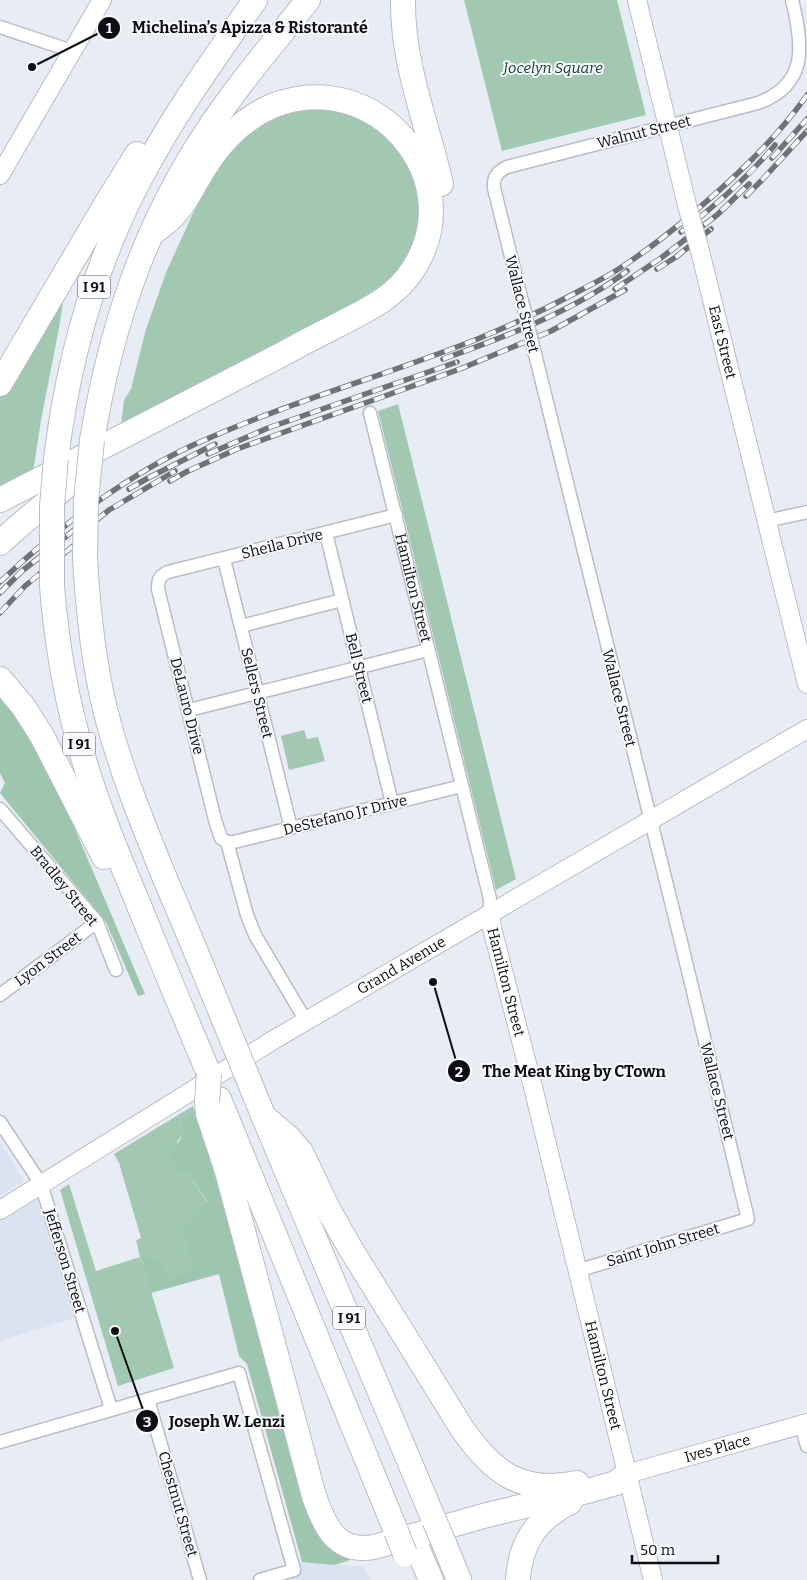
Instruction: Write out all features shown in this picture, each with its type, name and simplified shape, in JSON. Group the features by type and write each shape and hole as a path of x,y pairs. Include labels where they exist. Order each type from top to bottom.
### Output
{"highway":[{"name":"I 91","path":"255,0 169,127 146,166 127,204 98,275 84,316 71,370 56,459 52,515 52,586 62,666 76,734 97,800 209,1083 350,1418 393,1489 402,1529 412,1552"},
{"name":"I 91","path":"308,0 241,84 208,130 173,190 151,234 131,283 114,335 92,440 86,501 85,559 89,620 105,709 119,758 140,818 307,1222 459,1580"},
{"path":"0,515 380,317 404,300 425,276 434,259 441,236 444,219 444,197 408,57 404,30 403,0"},
{"path":"0,500 380,302 404,280 422,252 429,226 429,192 423,171 413,151 399,132 383,118 366,108 344,101 323,98 300,98 265,109 233,132 209,160 179,209 151,234"},
{"path":"0,384 132,160 169,127"},
{"path":"0,543 80,473"},
{"path":"0,679 23,706 42,736 109,867 119,880 135,895"},
{"path":"209,1083 208,1114 227,1171 314,1496 324,1522 332,1534 348,1545 368,1548 487,1515 616,1483 627,1474"},
{"path":"263,1116 288,1136 301,1152 349,1246 461,1427 487,1460 512,1478 523,1482 544,1485 569,1484 613,1472 627,1474"},
{"path":"518,1580 522,1555 534,1528 550,1514 591,1490"},
{"path":"412,1552 414,1580"},
{"path":"412,1552 431,1580"}],"main road":[{"path":"0,175 102,0"},
{"name":"East Street","path":"638,0 688,209 807,684"},
{"name":"Grand Avenue","path":"0,1210 306,1021 807,730"},
{"name":"Hamilton Street","path":"490,913 492,928 533,1087 653,1580"},
{"name":"Ives Place","path":"627,1474 804,1424"}],"street":[{"name":"Walnut Street","path":"495,176 507,167 771,100 782,94 798,74 804,51 792,0"},
{"path":"0,27 72,50"},
{"name":"Wallace Street","path":"495,176 494,188 534,354 651,820 748,1219"},
{"name":"Hamilton Street","path":"370,413 490,899 490,913"},
{"path":"766,521 807,512"},
{"name":"Sheila Drive","path":"168,572 396,515"},
{"name":"Bell Street","path":"326,533 392,803"},
{"name":"Sellers Street","path":"224,559 291,828"},
{"name":"DeLauro Drive","path":"168,572 162,574 158,580 158,589 215,820 221,838 227,842 247,915 255,935 306,1021"},
{"path":"241,626 342,600"},
{"path":"189,710 428,650"},
{"name":"DeStefano Jr Drive","path":"227,842 234,842 462,786"},
{"name":"Bradley Street","path":"0,809 96,922 116,970"},
{"name":"Lyon Street","path":"0,995 96,922"},
{"name":"Jefferson Street","path":"0,1122 41,1184 110,1409"},
{"name":"Saint John Street","path":"577,1271 748,1219"},
{"path":"0,1442 239,1373 294,1570 260,1580"},
{"name":"Chestnut Street","path":"148,1400 200,1580"},
{"path":"804,1424 807,1446"}],"shaded area":[{"path":"0,1142 24,1181 0,1196"},
{"path":"37,1198 74,1318 0,1341 0,1220"},
{"path":"300,1562 362,1566 371,1580 290,1580 299,1569"}],"green space":[{"name":"Jocelyn Square","path":"464,0 617,0 646,115 502,151"},
{"path":"300,107 355,113 400,145 416,177 422,201 419,230 411,252 384,288 121,425 124,400 131,389 146,329 167,270 207,183 225,156 245,135 271,117"},
{"path":"63,302 33,473 0,490 0,397 28,347 49,315"},
{"path":"398,404 516,879 496,890 378,411"},
{"path":"0,696 29,736 72,822 145,994 138,996 106,922 0,793 5,783 0,773"},
{"path":"304,730 307,739 318,737 325,761 289,770 281,736"},
{"path":"193,1106 194,1109 180,1119 183,1135 177,1142 188,1173 207,1202 182,1230 195,1266 169,1279 141,1258 174,1368 118,1386 60,1190 69,1184 96,1271 140,1257 136,1240 141,1238 119,1163 114,1154"},
{"path":"194,1109 207,1148 275,1389 307,1513 327,1544 351,1556 348,1561 334,1565 302,1562 247,1364 239,1356 219,1274 151,1293 141,1257 158,1260 169,1279 194,1266 182,1230 207,1201 188,1173 178,1173 170,1155 183,1135 180,1119"}],"railway":[{"path":"0,582 43,543 91,506 140,473 191,446 261,417 475,340 543,310 613,273 661,239 719,191 766,145 807,95"},
{"path":"772,158 807,119"},
{"path":"746,196 807,131"},
{"path":"681,232 730,191 775,145"},
{"path":"615,289 661,258 717,215 749,184"},
{"path":"657,269 676,257 711,229"},
{"path":"443,359 490,342 562,311 585,299 627,271"},
{"path":"170,481 237,449 460,369 551,331 625,290"},
{"path":"208,454 268,428 457,362"},
{"path":"129,489 215,444"},
{"path":"79,534 109,510 175,471"},
{"path":"0,593 22,571 83,523"},
{"path":"0,613 25,586 90,532"}],"place":[{"name":"Michelina’s Apizza & Ristoranté","path":"32,67"},
{"name":"The Meat King by CTown","path":"433,982"},
{"name":"Joseph W. Lenzi","path":"115,1331"}]}
